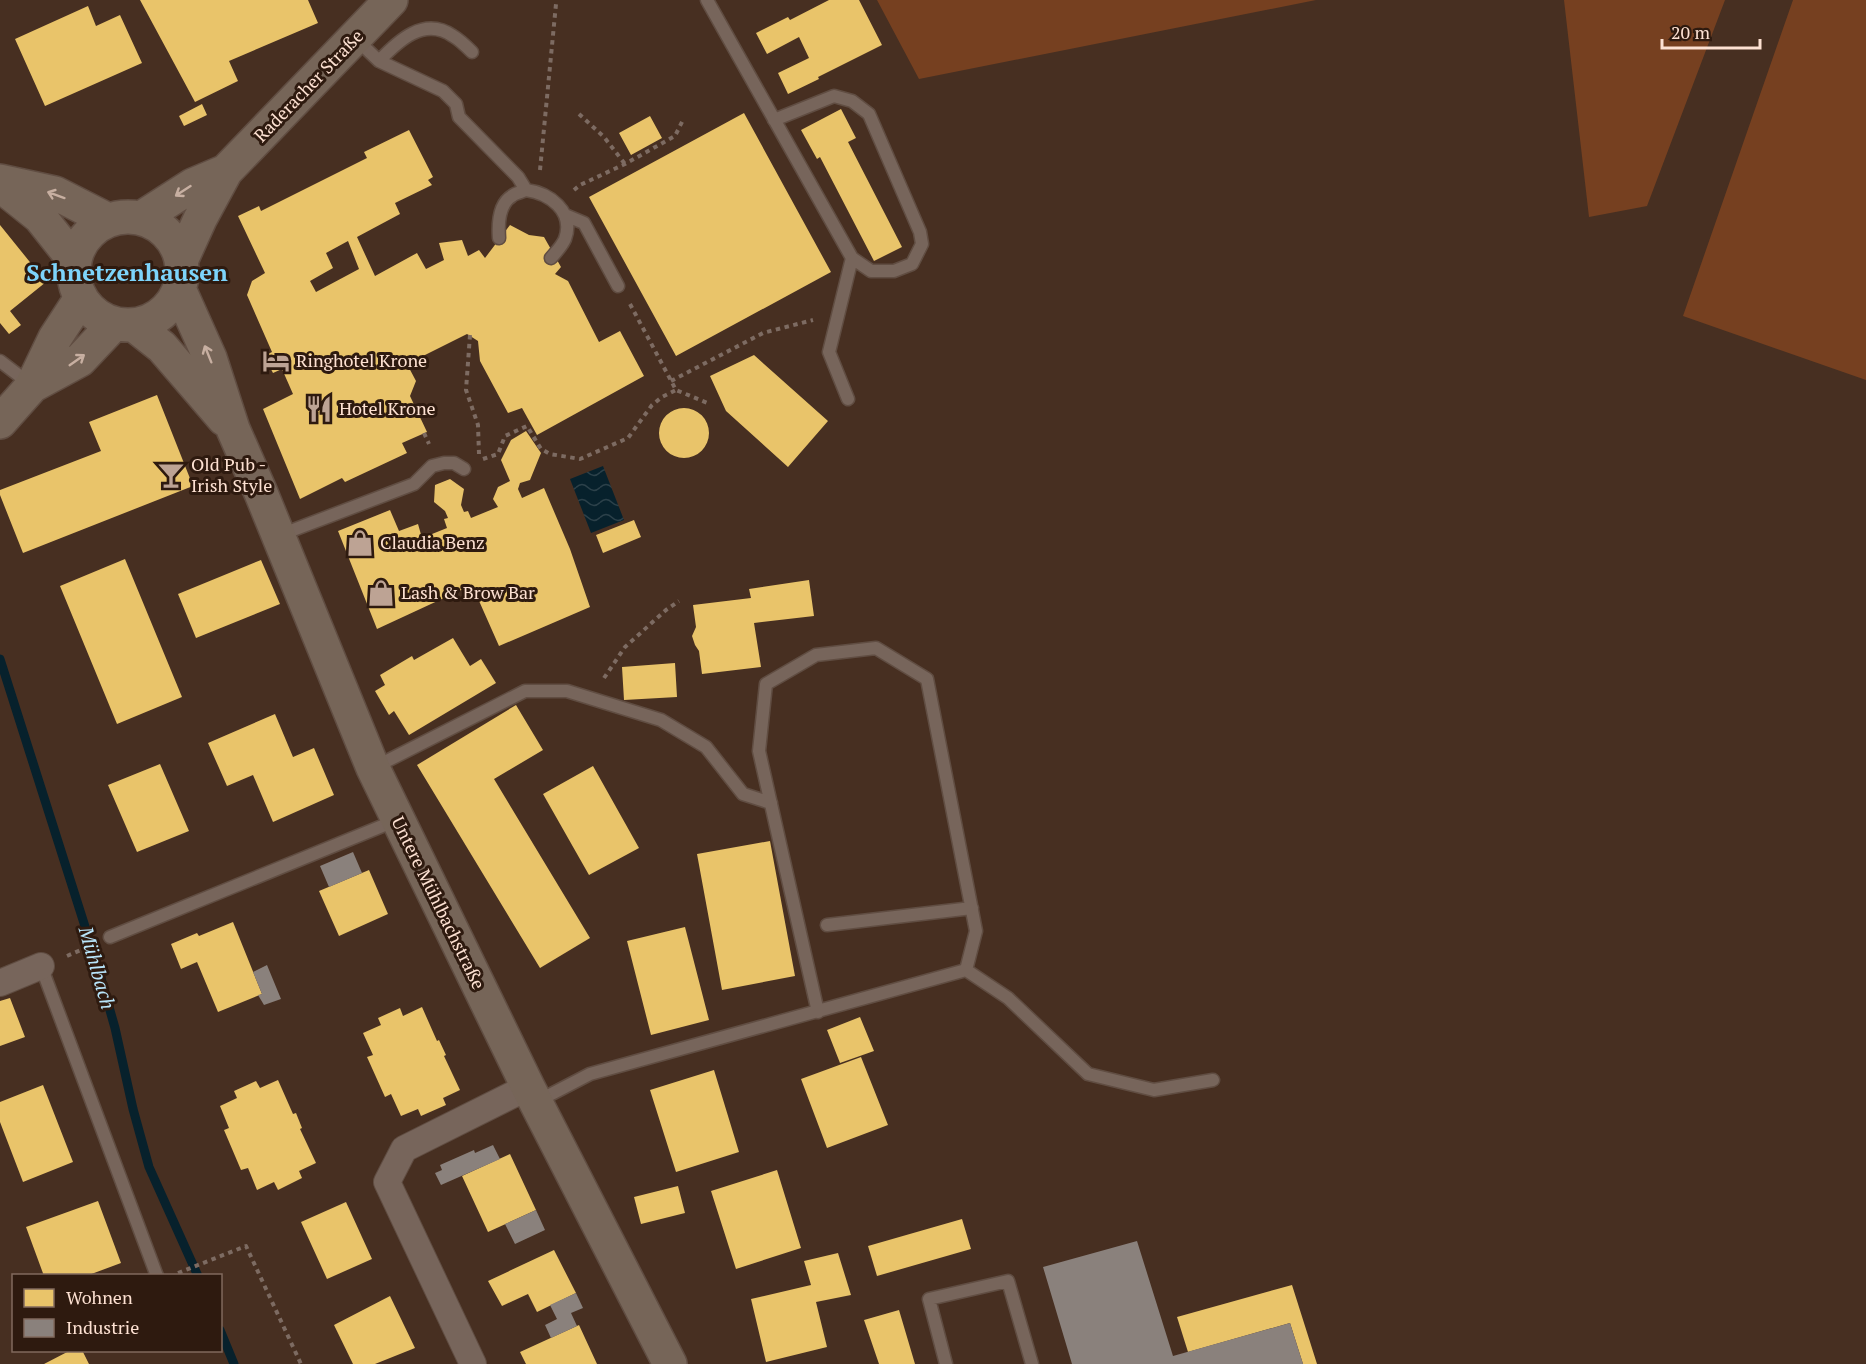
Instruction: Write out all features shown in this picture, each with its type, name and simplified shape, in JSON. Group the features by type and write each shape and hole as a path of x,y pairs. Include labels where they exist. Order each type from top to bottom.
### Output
{"main road":[{"name":"Raderacher Straße","path":"181,276 200,219 226,171 349,33 391,0"},
{"name":"Raderacher Straße","path":"143,217 193,185 226,171"},
{"path":"0,183 55,193 108,220"},
{"path":"0,183 39,217 74,260"},
{"path":"131,216 143,217 165,230 178,248 181,276 160,315 147,321 124,324 92,312 81,298 74,281 74,260 82,241 92,229 108,220 131,216"},
{"name":"Untere Mühlbachstraße","path":"181,276 233,429 373,768 532,1095 670,1364"},
{"path":"0,422 32,386 55,338 81,298"},
{"path":"32,386 80,360 124,324"},
{"name":"Untere Mühlbachstraße","path":"124,324 162,347 233,429"}],"street":[{"path":"0,983 41,966"},
{"path":"473,1364 387,1182 404,1149 532,1095"}],"lane":[{"path":"707,0 774,120 852,258 871,271 894,271 912,264 922,244 920,232 868,114 852,101 834,96 774,120"},
{"path":"379,61 397,41 415,32 434,28 452,34 472,52"},
{"path":"349,33 379,61 443,91 456,104 459,117 532,191 584,223 618,286"},
{"path":"499,238 498,226 503,205 511,196 532,191"},
{"path":"551,258 565,238 567,227 562,210"},
{"path":"848,399 829,352 852,258"},
{"path":"0,361 32,386"},
{"path":"278,536 414,484 432,466 454,463 464,469"},
{"path":"818,1012 759,751 766,684 816,655 876,648 927,679 976,931 966,970"},
{"path":"373,768 525,691 567,691 661,720 706,747 743,794 771,803"},
{"path":"110,937 397,820"},
{"path":"827,925 972,908"},
{"path":"41,966 157,1274"},
{"path":"532,1095 590,1074 966,970 1008,998 1088,1074 1154,1090 1213,1080"},
{"path":"946,1364 929,1299 1008,1281 1032,1364"}],"path":[{"path":"532,191 556,4"},
{"path":"579,114 604,137 625,164"},
{"path":"562,210 580,185 625,164 675,136 684,118"},
{"path":"629,302 676,390 710,404"},
{"path":"671,381 763,333 838,313"},
{"path":"470,335 466,390 478,425 480,461 498,454 505,436 527,426 541,449 550,454 580,459 628,438 652,405 676,390"},
{"path":"589,698 625,647 679,601"},
{"path":"178,1273 246,1246 301,1364"}],"shaded area":[{"path":"877,0 1316,0 919,79"},
{"path":"1564,0 1725,0 1647,206 1589,217"},
{"path":"1793,0 1866,0 1866,380 1683,316"}],"water":[{"path":"603,466 624,520 591,533 570,479"}],"building: Wohnen":[{"path":"140,0 308,0 318,23 229,61 238,81 195,102"},
{"path":"829,0 859,0 882,45 788,94 778,73 809,58 799,37 767,54 756,33 788,17 790,20"},
{"path":"88,6 96,26 120,15 142,63 45,106 15,39"},
{"path":"202,104 207,115 184,126 179,116"},
{"path":"841,109 856,138 848,142 902,247 874,261 820,157 817,159 801,130"},
{"path":"744,113 831,272 676,356 589,197"},
{"path":"650,116 662,138 631,155 619,133"},
{"path":"409,130 433,177 428,180 432,185 395,203 400,214 357,237 375,276 417,253 426,269 444,260 439,243 462,240 468,256 479,250 485,258 510,225 529,235 544,237 561,267 555,274 568,281 599,342 620,331 644,376 537,435 522,408 508,413 480,361 478,341 467,334 407,364 416,381 410,396 427,432 402,443 407,453 345,482 342,478 300,499 263,409 293,394 282,369 273,373 264,356 272,352 247,295 252,281 265,273 238,216 259,206 261,211 367,158 364,152","holes":["348,241 359,269 316,292 310,281 333,268 326,253"]},
{"path":"0,225 46,282 10,311 21,325 9,334 0,323"},
{"path":"754,355 828,421 788,467 726,411 710,376"},
{"path":"157,395 193,486 23,553 0,490 101,451 89,422"},
{"path":"679,408 689,408 702,415 709,428 709,438 702,451 689,458 679,458 670,454 663,447 659,438 659,428 663,419 670,412"},
{"path":"526,431 541,453 530,480 520,483 518,489 522,498 544,488 570,549 590,607 499,646 472,585 377,629 338,531 390,510 399,531 418,524 422,538 447,528 444,519 448,518 445,511 434,502 435,485 450,479 464,489 461,505 464,512 468,511 471,518 498,507 493,499 498,487 510,481 501,460 511,440"},
{"path":"634,520 641,537 603,553 596,535"},
{"path":"125,559 182,697 117,724 60,586"},
{"path":"261,560 280,604 196,638 178,594"},
{"path":"809,580 814,616 754,623 761,667 702,674 699,651 692,636 696,627 693,605 751,598 749,589"},
{"path":"453,638 470,666 481,659 496,683 409,735 394,711 389,715 375,691 385,685 380,675 412,656 414,660"},
{"path":"675,663 677,697 624,700 622,667"},
{"path":"516,705 543,750 494,779 590,938 540,968 417,765"},
{"path":"275,714 293,757 314,748 334,795 273,822 253,775 227,786 208,743"},
{"path":"160,764 189,831 137,852 108,785"},
{"path":"593,766 639,848 589,875 543,794"},
{"path":"770,841 795,976 722,990 697,854"},
{"path":"369,870 388,914 339,936 319,891"},
{"path":"233,922 262,994 218,1012 197,962 181,969 171,944 197,933 199,936"},
{"path":"685,927 709,1020 651,1035 627,941"},
{"path":"10,998 25,1037 0,1046 0,1001"},
{"path":"422,1007 446,1055 444,1056 460,1090 443,1098 446,1105 421,1116 418,1109 401,1116 391,1094 385,1097 367,1057 373,1055 363,1033 381,1025 378,1018 400,1008 403,1016"},
{"path":"860,1017 874,1051 840,1063 827,1030"},
{"path":"861,1057 888,1125 827,1148 801,1079"},
{"path":"714,1070 739,1152 676,1172 650,1090"},
{"path":"278,1080 293,1114 296,1113 302,1128 300,1129 316,1163 299,1171 302,1178 278,1190 274,1182 257,1190 248,1168 241,1170 224,1130 229,1128 220,1106 237,1098 234,1091 256,1081 260,1088"},
{"path":"43,1085 73,1162 23,1182 0,1122 0,1102"},
{"path":"510,1154 536,1210 488,1232 462,1176"},
{"path":"777,1170 801,1248 736,1269 711,1191"},
{"path":"678,1186 685,1213 641,1224 634,1197"},
{"path":"98,1201 121,1263 91,1274 43,1274 26,1227"},
{"path":"346,1202 372,1259 327,1279 301,1222"},
{"path":"962,1219 971,1249 877,1276 868,1246"},
{"path":"554,1250 576,1293 537,1312 528,1294 502,1306 488,1281"},
{"path":"838,1253 851,1295 816,1302 827,1347 766,1362 751,1299 811,1285 804,1261"},
{"path":"1292,1285 1317,1364 1303,1364 1290,1323 1188,1352 1177,1317"},
{"path":"390,1296 415,1348 375,1364 353,1364 334,1325"},
{"path":"899,1310 915,1364 879,1364 864,1320"},
{"path":"579,1325 597,1364 526,1364 520,1352"},
{"path":"67,1352 83,1352 89,1364 44,1364"}],"building: Industrie":[{"path":"353,852 362,873 329,887 320,866"},
{"path":"267,965 281,999 264,1005 258,995 262,994 253,972"},
{"path":"493,1145 500,1159 441,1185 435,1173 442,1170 440,1165 474,1150 475,1153"},
{"path":"536,1210 545,1230 515,1244 505,1224"},
{"path":"1137,1241 1173,1356 1290,1323 1303,1364 1072,1364 1043,1267"},
{"path":"576,1293 583,1308 571,1313 577,1326 551,1338 545,1325 557,1319 550,1305"}],"waterway":[{"name":"Mühlbach","path":"0,659 96,961 149,1167 197,1274"},
{"name":"Mühlbach","path":"222,1335 234,1364"}],"place":[{"name":"Ringhotel Krone","path":"276,361"},
{"name":"Hotel Krone","path":"319,409"},
{"name":"Old Pub - Irish Style","path":"171,475"},
{"name":"Claudia Benz","path":"360,543"},
{"name":"Lash & Brow Bar","path":"381,593"}],"district":[{"name":"Schnetzenhausen","path":"127,273"}]}
